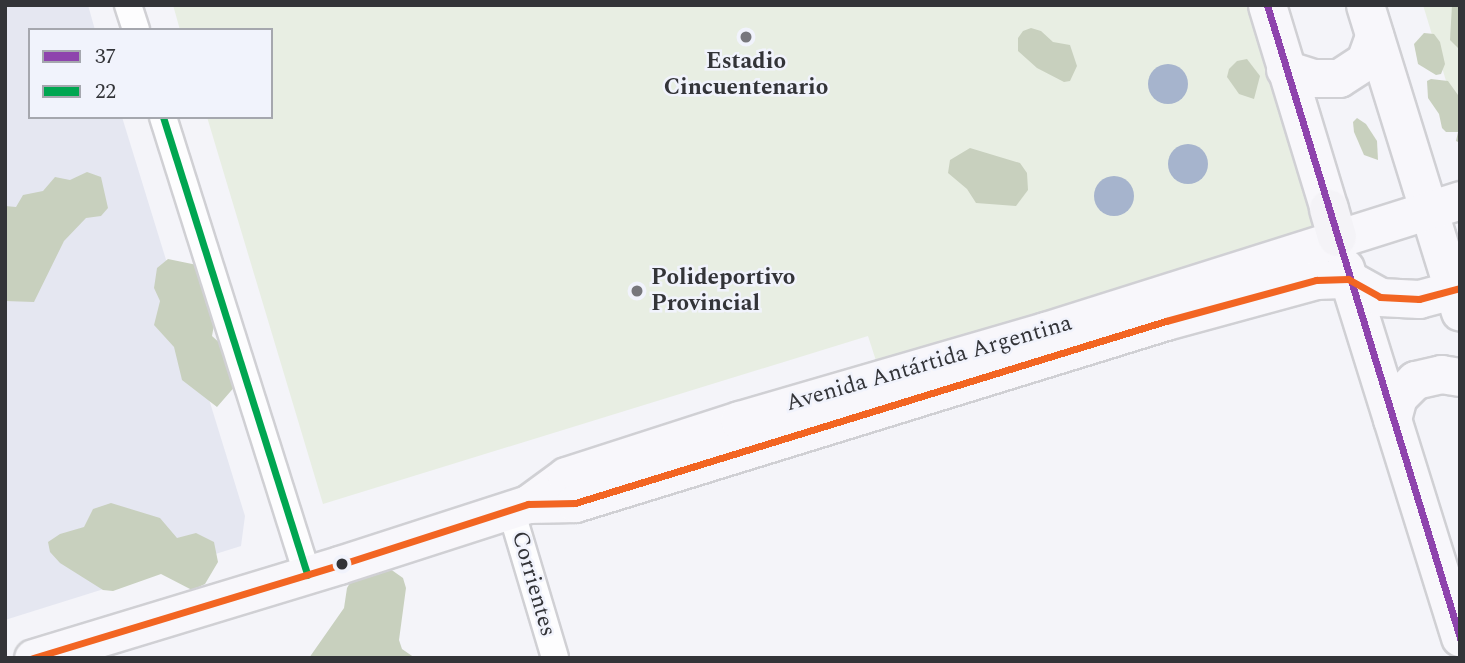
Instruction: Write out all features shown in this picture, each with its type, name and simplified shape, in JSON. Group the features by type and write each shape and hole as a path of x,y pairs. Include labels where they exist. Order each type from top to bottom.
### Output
{"main road":[{"path":"1267,5 1460,638"},
{"path":"1285,69 1313,78 1339,78 1365,61 1370,20"},
{"path":"1349,279 1380,297 1458,297 1444,204 1370,20"},
{"name":"Avenida Antártida Argentina","path":"519,507 566,476 739,420 1045,331 1333,223 1444,204"},
{"name":"Avenida Antártida Argentina","path":"33,658 519,507 575,503 1166,321 1315,280 1349,279"},
{"path":"1392,419 1398,397 1415,380 1441,373 1460,377"}],"street":[{"path":"128,5 135,28"},
{"path":"164,119 307,575"},
{"name":"Corrientes","path":"519,507 555,658"}],"shaded area":[{"path":"5,5 88,5 94,28 28,28 28,119 123,119 245,516 241,546 5,620"},
{"name":"Polideportivo Provincial","path":"173,5 1251,5 1318,228 879,370 868,336 323,504 208,119 273,119 273,28 179,28"},
{"path":"1423,5 1460,5 1460,127"}],"green space":[{"path":"1452,5 1460,5 1460,50 1450,40"},
{"path":"1031,28 1041,31 1053,42 1070,45 1077,66 1070,81 1064,82 1037,68 1018,51 1018,38 1023,31"},
{"path":"1424,33 1434,34 1440,42 1445,64 1441,74 1436,75 1418,64 1414,44"},
{"path":"1247,59 1260,76 1254,99 1239,94 1227,77 1229,69 1237,61"},
{"path":"1427,81 1448,81 1458,95 1460,143 1456,141 1458,132 1446,132 1442,128 1439,114 1428,98"},
{"path":"1357,118 1366,124 1377,141 1378,160 1364,155 1354,132 1353,122"},
{"path":"970,148 1020,163 1027,173 1028,190 1016,206 976,203 967,189 948,173 950,160"},
{"path":"87,172 101,177 108,208 101,216 86,218 64,241 34,302 5,301 5,206 16,207 23,195 43,191 55,177 70,180"},
{"path":"168,259 197,265 217,308 212,336 223,346 237,384 217,407 182,380 174,347 154,325 160,301 154,288 157,268"},
{"path":"111,503 160,518 177,538 196,533 214,542 218,562 205,584 192,590 161,574 113,591 103,590 60,563 50,552 48,542 60,534 84,527 93,509"},
{"path":"386,566 403,578 406,588 399,640 402,649 415,658 309,658 344,608 347,588 357,571"}],"water":[{"path":"1168,64 1176,65 1182,70 1187,76 1187,92 1182,98 1176,103 1168,104 1160,103 1154,98 1149,92 1148,84 1149,76 1154,70 1160,65"},
{"path":"1188,144 1196,145 1202,150 1207,156 1207,172 1202,178 1196,183 1188,184 1180,183 1174,178 1169,172 1168,164 1169,156 1174,150 1180,145"},
{"path":"1114,176 1122,177 1128,182 1133,188 1133,204 1128,210 1122,215 1114,216 1106,215 1100,210 1095,204 1094,196 1095,188 1100,182 1106,177"}],"transit line":[{"name":"37","path":"1267,5 1460,638"},
{"name":"22","path":"164,119 307,575"},
{"path":"33,658 339,565 528,504 575,503 1166,321 1316,280 1348,279 1380,297 1419,299 1460,288"}],"place":[{"name":"Estadio Cincuentenario","path":"746,37"},
{"name":"Polideportivo Provincial","path":"637,291"}]}
